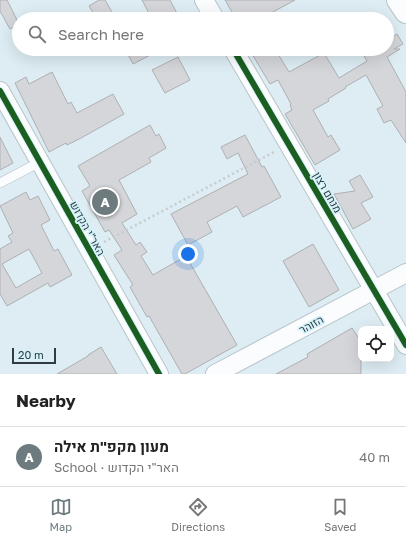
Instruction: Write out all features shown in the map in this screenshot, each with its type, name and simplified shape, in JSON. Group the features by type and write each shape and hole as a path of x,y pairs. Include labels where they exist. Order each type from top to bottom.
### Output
{"street":[{"path":"204,0 211,12"},
{"path":"398,0 406,12"},
{"name":"מנחם רצון","path":"237,56 406,345"},
{"name":"האר\"י הקדוש","path":"0,91 159,374"},
{"name":"הזוהר","path":"215,374 406,273"}],"lane":[{"path":"0,183 40,162"}],"path":[{"path":"89,250 288,144"}],"building":[{"path":"0,0 7,0 13,12 12,28 10,29 0,11"},
{"path":"99,0 105,0 112,12 93,12 89,6"},
{"path":"142,0 170,0 176,12 148,12"},
{"path":"225,0 295,0 273,12 232,12"},
{"path":"397,34 403,44 394,49 394,36"},
{"path":"394,49 400,49 394,53"},
{"path":"129,56 148,56 133,64"},
{"path":"253,56 279,56 289,72 318,56 326,56 339,78 367,61 364,56 389,56 387,57 406,92 406,143 391,120 384,123 377,109 383,106 366,75 345,87 346,88 328,99 329,101 313,110 328,137 331,135 340,150 315,165 285,114 292,110 291,104 278,80 270,84"},
{"path":"178,57 190,80 165,93 152,70"},
{"path":"52,72 68,104 71,102 77,113 113,94 124,114 81,138 67,145 66,143 49,152 15,83 26,77 29,84"},
{"path":"150,125 156,136 159,134 166,148 149,158 151,162 119,180 137,214 122,223 136,245 140,242 147,252 141,256 153,275 186,256 237,345 185,374 182,374 149,316 147,317 130,287 133,285 114,255 122,250 109,230 105,232 82,191 90,186 78,166"},
{"path":"245,135 262,167 264,166 281,197 243,217 237,206 207,222 212,232 188,245 171,214 248,174 238,153 227,159 221,147"},
{"path":"0,137 13,163 0,170"},
{"path":"360,175 373,197 361,203 371,219 353,229 334,194 355,191 349,181"},
{"path":"26,192 30,200 38,196 50,220 41,225 54,251 58,249 72,275 50,287 48,283 7,306 0,294 0,249 12,242 8,236 13,233 0,206","holes":["29,249 42,273 16,288 2,264"]},
{"path":"313,244 339,290 309,307 283,261"},
{"path":"352,328 358,337 358,362 361,362 361,374 276,374 308,357 307,354"},
{"path":"101,347 117,374 57,374 88,356"}],"cycle path":[{"path":"237,56 406,345"},
{"path":"0,91 159,374"}],"place":[{"name":"מעון מקפ\"ת אילה","path":"105,202"}]}
